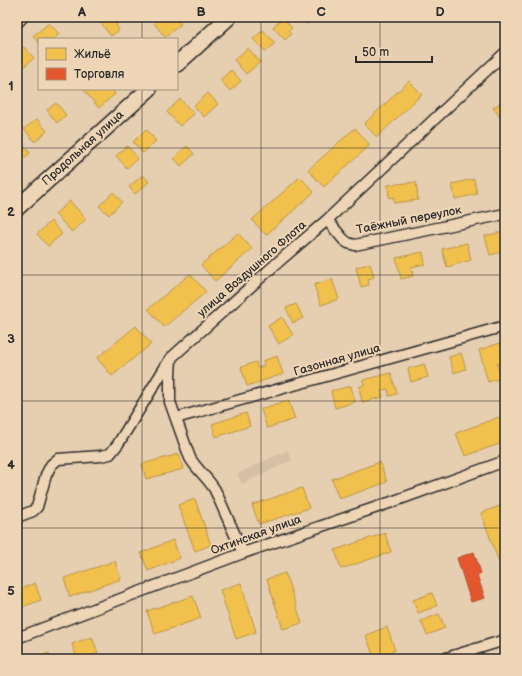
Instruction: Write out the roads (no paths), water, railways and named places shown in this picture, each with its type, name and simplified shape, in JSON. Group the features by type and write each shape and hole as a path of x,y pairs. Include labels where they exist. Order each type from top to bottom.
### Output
{"street":[{"path":"17,23 23,17"},
{"path":"178,63 229,17"},
{"name":"улица Воздушного Флота","path":"17,517 33,511 37,507 46,475 51,465 58,459 110,454 118,444 172,358 328,220 505,53"},
{"name":"Продольная улица","path":"17,208 148,90"},
{"name":"Таёжный переулок","path":"328,220 343,239 348,243 355,244 505,214"},
{"name":"Газонная улица","path":"176,418 505,326"},
{"path":"172,358 170,375 170,402 190,458 215,490 243,553"},
{"name":"Охтинская улица","path":"17,638 243,553 505,461"},
{"path":"443,659 505,640"}]}
